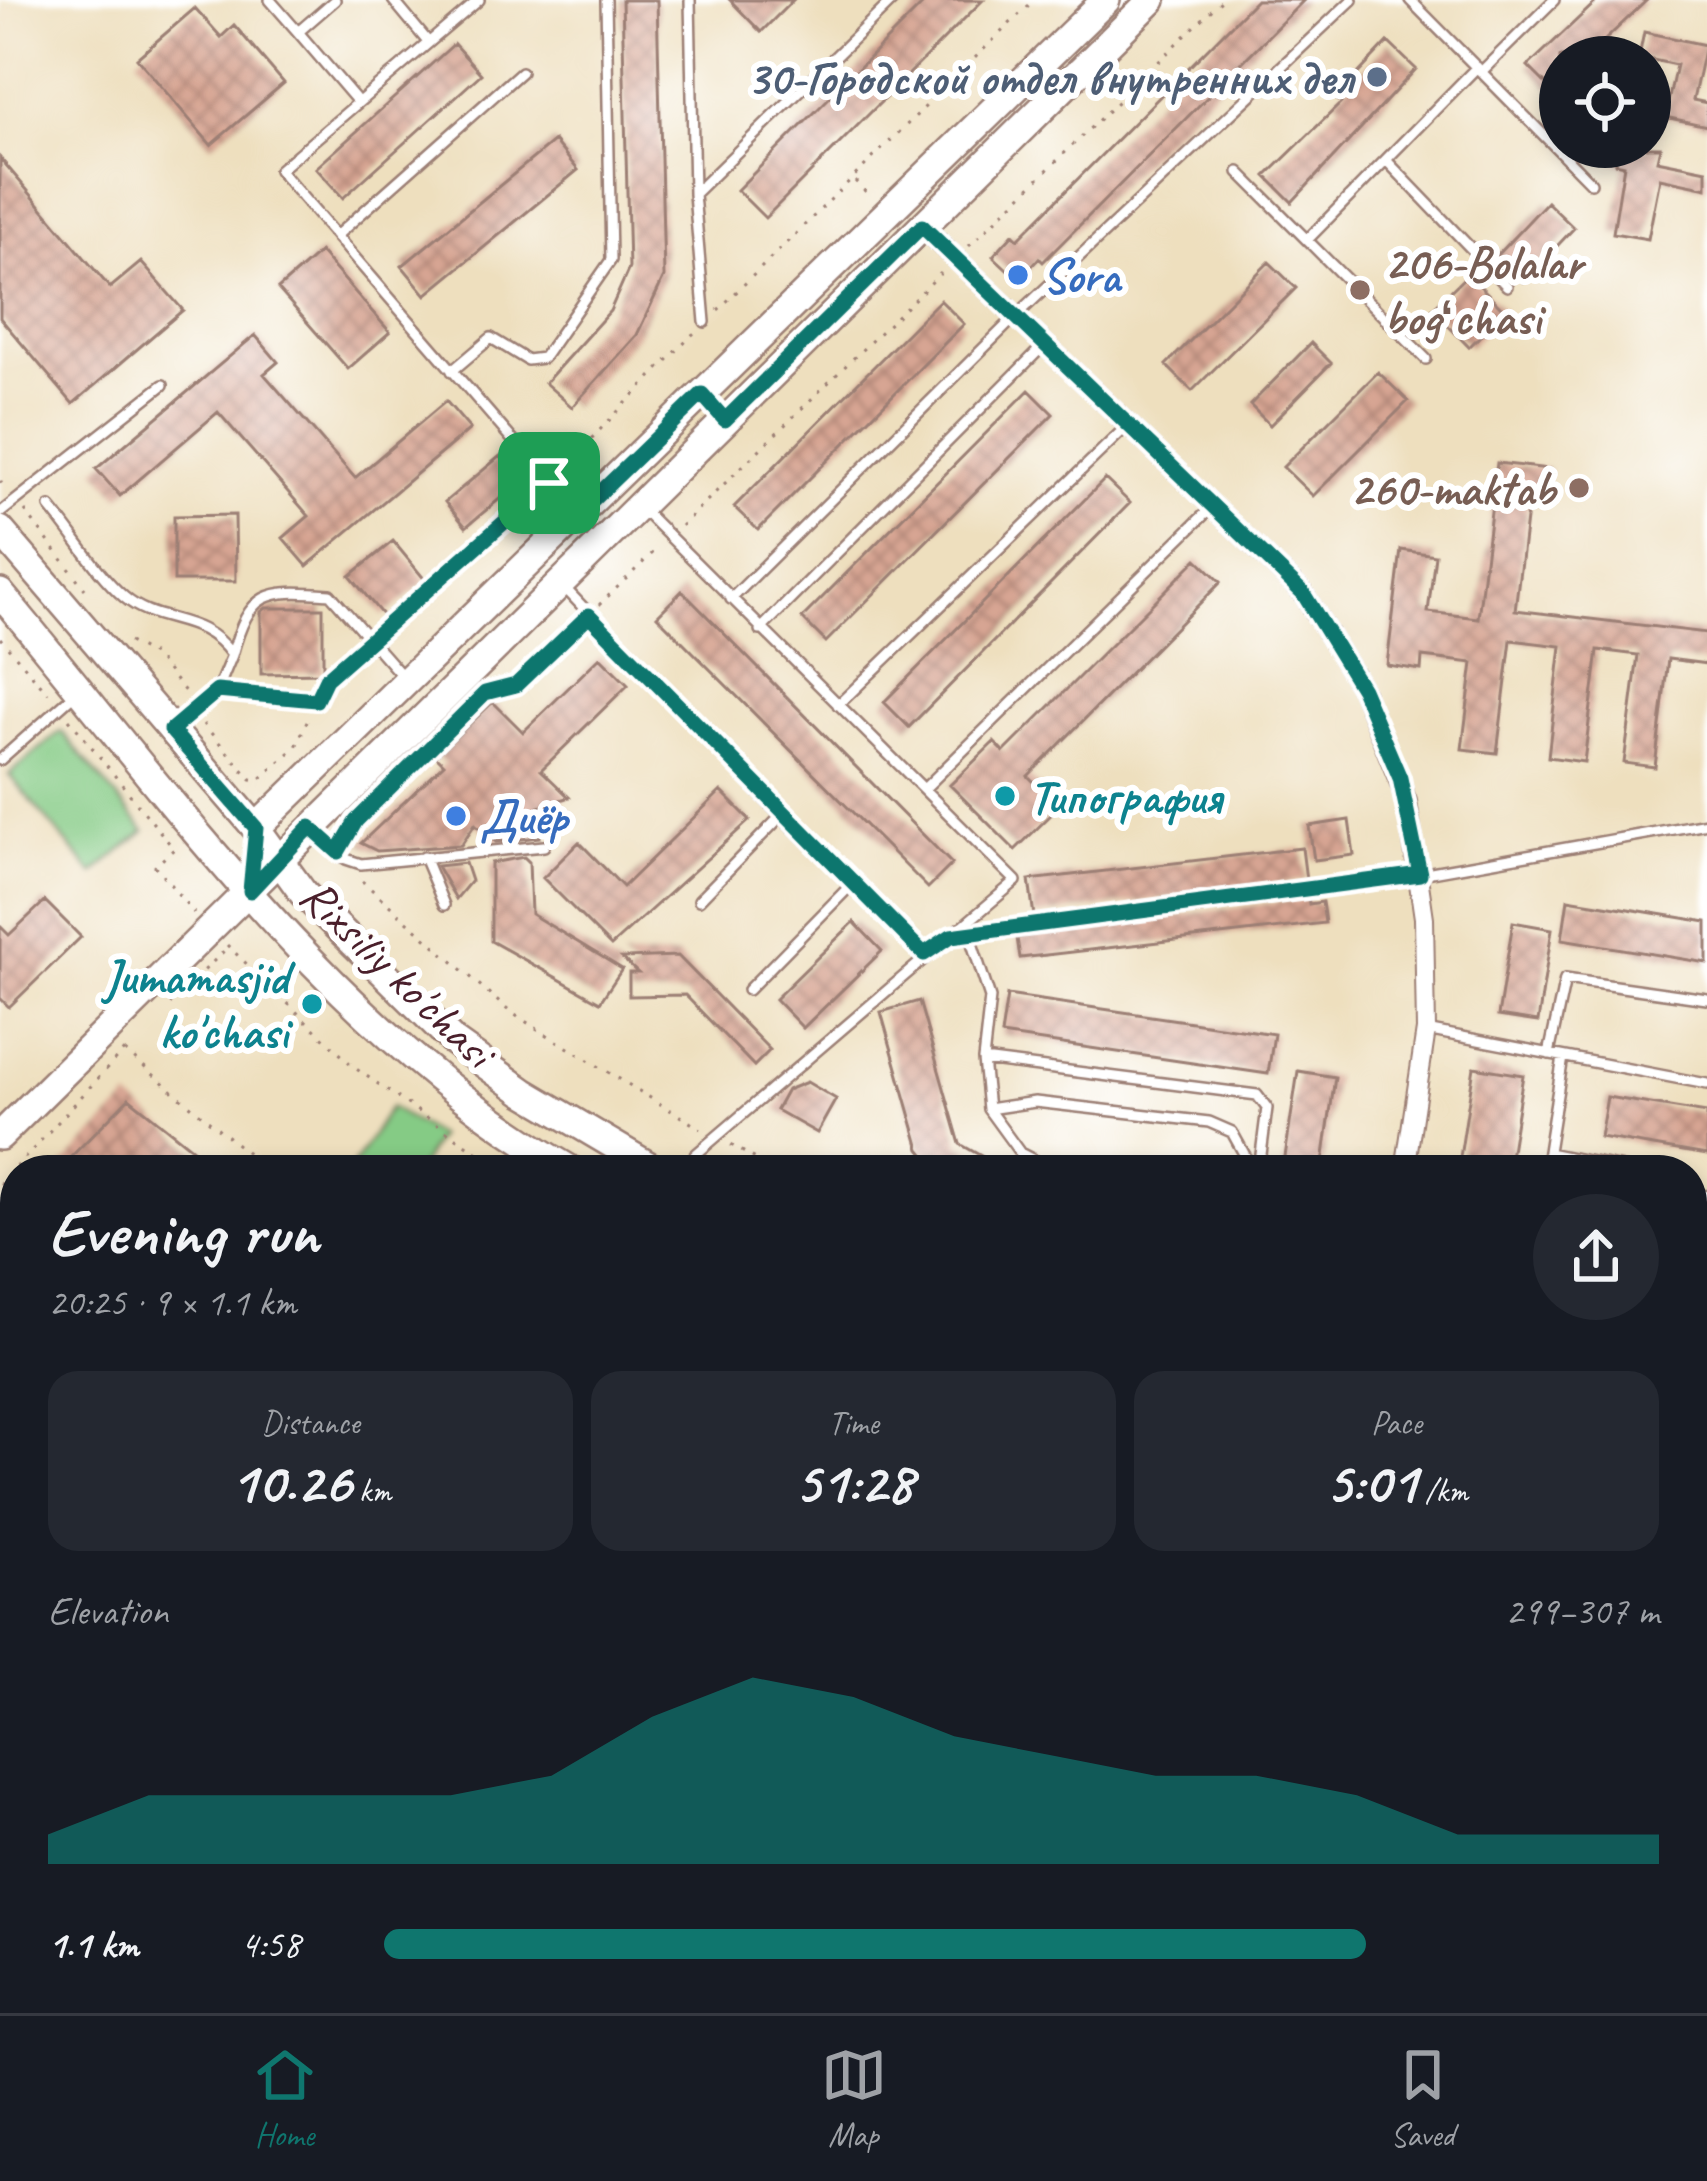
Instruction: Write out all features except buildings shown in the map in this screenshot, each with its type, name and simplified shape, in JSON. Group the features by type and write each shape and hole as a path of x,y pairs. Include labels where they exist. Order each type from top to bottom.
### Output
{"main road":[{"path":"250,891 256,828 1106,0"},
{"path":"0,1136 220,938 250,891 310,827 1152,0"},
{"path":"702,394 725,420"},
{"name":"Rixsiliy ko'chasi","path":"0,530 84,610 182,721 276,863 454,1042 630,1155"},
{"name":"Rixsiliy ko'chasi","path":"0,593 42,643 70,698 250,891 405,1048 470,1103 548,1155"},
{"path":"42,643 66,639 84,610"},
{"path":"560,1155 562,1138 572,1130 586,1130"}],"street":[{"path":"922,226 1303,593 1362,689 1400,778 1420,874 1426,1030 1407,1155"}],"lane":[{"path":"271,0 358,102"},
{"path":"298,32 335,0"},
{"path":"393,0 428,42"},
{"path":"479,0 279,170 577,515"},
{"path":"452,371 490,338 527,360 543,358 611,260 606,0"},
{"path":"690,0 694,194 705,322"},
{"path":"694,194 893,0"},
{"path":"731,599 1015,317 1352,0"},
{"path":"1410,0 1591,183"},
{"path":"1307,241 1554,0"},
{"path":"335,236 520,72"},
{"path":"1386,160 1507,286"},
{"path":"1239,172 1426,359"},
{"path":"760,630 1043,346"},
{"path":"0,513 163,385"},
{"path":"838,705 1126,427"},
{"path":"638,505 1016,881 924,954 700,1155"},
{"path":"50,507 125,597 200,625 218,635 232,655"},
{"path":"924,789 1211,508"},
{"path":"560,582 782,816 924,954"},
{"path":"182,721 217,691 247,609 261,597 292,592 329,594 406,682"},
{"path":"217,691 316,700"},
{"path":"0,760 70,698"},
{"path":"699,900 782,816"},
{"path":"951,936 1420,874 1707,823"},
{"path":"310,827 338,852 361,864 544,845"},
{"path":"424,856 444,905"},
{"path":"748,990 852,884"},
{"path":"969,934 990,998 982,1060 988,1108 1000,1132 1024,1155"},
{"path":"1549,1054 1564,980 1707,999"},
{"path":"1426,1030 1707,1084"},
{"path":"1556,1155 1548,1153 1563,1057"},
{"path":"982,1060 1257,1095 1267,1108 1259,1155"},
{"path":"988,1108 1035,1102 1209,1122 1232,1132 1247,1155"}],"path":[{"path":"122,638 155,656 188,695 182,721 259,780 296,747 326,679 549,483 705,322 1034,0"},
{"path":"469,709 485,693 516,685 1222,0"},
{"path":"0,481 84,610"},
{"path":"0,638 70,698 174,848 154,866 220,938 355,1068 481,1155"},
{"path":"405,773 356,821 335,856 510,1012 749,1155"},
{"path":"169,1005 220,938"},
{"path":"28,1155 139,1035"},
{"path":"124,1050 250,1155"}],"green space":[{"path":"61,731 145,831 93,874 9,775"},
{"path":"390,1107 438,1136 426,1155 360,1155"}],"place":[{"name":"30-Городской отдел внутренних дел","path":"1377,77"},
{"name":"Sora","path":"1018,275"},
{"name":"206-Bolalar bogʻchasi","path":"1360,290"},
{"name":"260-maktab","path":"1579,488"},
{"name":"Типография","path":"1005,796"},
{"name":"Диёр","path":"456,816"},
{"name":"Jumamasjid ko'chasi","path":"312,1004"}],"route":[{"path":"922,226 1303,593 1362,689 1400,778 1420,874 951,936 924,954 782,816 589,615 516,685 485,693 356,821 338,852 310,827 250,891 256,828 171,730 217,691 316,700 326,679 549,483 577,515 702,394 725,420 922,226"}]}
